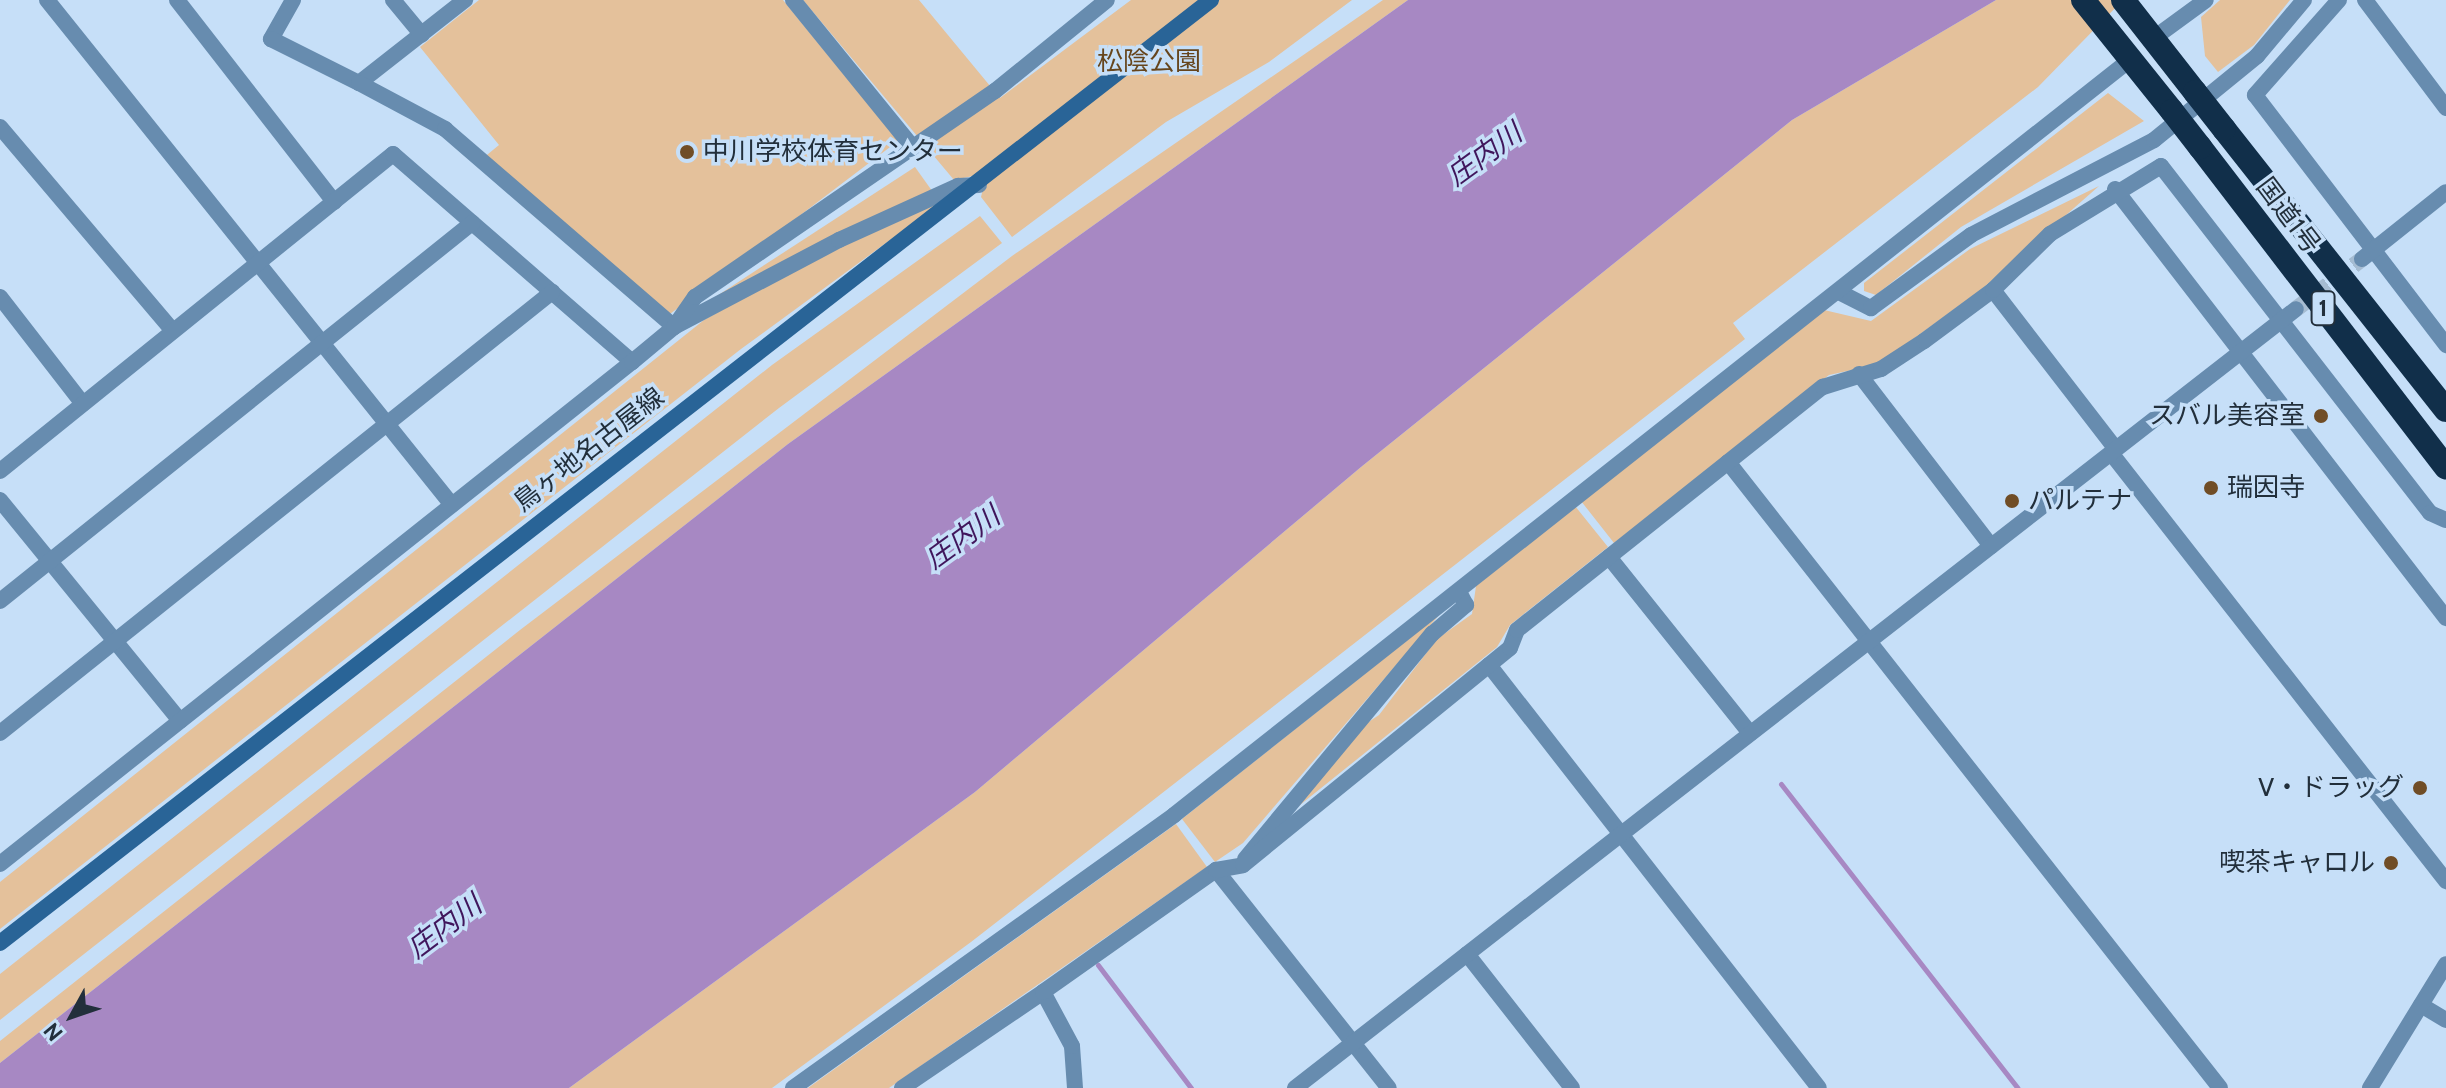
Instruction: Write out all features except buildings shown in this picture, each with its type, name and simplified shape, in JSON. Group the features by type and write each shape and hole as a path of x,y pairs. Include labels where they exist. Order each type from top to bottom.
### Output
{"highway":[{"name":"国道1号","path":"2083,0 2446,468"},
{"name":"国道1号","path":"2130,9 2446,410"}],"main road":[{"name":"鳥ヶ地名古屋線","path":"0,943 611,462 979,185 1211,0"}],"street":[{"path":"47,0 256,265 452,505"},
{"path":"177,0 334,202"},
{"path":"293,0 271,39 445,129 674,327"},
{"path":"393,0 422,35"},
{"path":"359,83 465,0"},
{"path":"793,0 911,145"},
{"path":"674,327 695,297 911,145 995,91 1107,0"},
{"path":"2154,38 2206,0"},
{"path":"1839,292 1871,308 1971,235 2154,140 2257,56 2304,0"},
{"path":"2339,0 2255,95 2368,255 2446,345"},
{"path":"2365,0 2446,108"},
{"path":"793,1088 1174,815 2131,59"},
{"path":"0,127 7,148 173,331"},
{"path":"0,471 393,154 632,362"},
{"path":"902,1088 1216,870 1243,865 1510,648 1517,630 1823,387 1881,369 1993,290 2050,234 2115,189 2161,166 2430,513 2446,520"},
{"path":"0,864 674,327 839,240 958,186 979,185"},
{"path":"2115,189 2446,618"},
{"path":"2368,255 2446,192"},
{"path":"0,601 472,223"},
{"path":"1993,290 2446,881"},
{"path":"0,733 552,292"},
{"path":"0,297 83,404"},
{"path":"1295,1088 2296,309"},
{"path":"1859,374 1991,546"},
{"path":"1728,462 2220,1088"},
{"path":"0,500 180,721"},
{"path":"1609,557 1750,733"},
{"path":"1243,865 1247,849 1333,749 1466,605 1459,592"},
{"path":"1489,665 1819,1088"},
{"path":"1216,870 1389,1088"},
{"path":"1467,954 1572,1088"},
{"path":"2370,1088 2446,964"},
{"path":"1043,992 1072,1046 1075,1088"},
{"path":"2421,1005 2446,1020"}],"green space":[{"name":"中川学校体育センター","path":"479,0 783,0 898,141 666,317 482,159 499,145 420,47"},
{"name":"松陰公園","path":"803,0 919,0 1000,98 1131,0 1352,0 1269,62 1166,122 1012,237 981,197 987,173 954,180"},
{"path":"1383,0 1408,0 788,444 0,1063 0,1041 520,630 1012,256"},
{"path":"1996,0 2123,0 2038,87 1733,323 1745,339 971,942 772,1088 569,1088 975,792 1361,467 1792,120"},
{"path":"2220,0 2290,0 2254,45 2218,72 2205,56 2201,17"},
{"path":"2108,93 2144,121 1961,227 1876,295 1864,291 1864,283"},
{"path":"915,167 935,195 703,305"},
{"path":"2099,186 1982,289 1879,364 1829,375 1614,543 1581,501 1824,310 1871,321 1970,249"},
{"path":"957,191 741,349 0,929 0,882 704,320 843,242"},
{"path":"980,216 1002,243 779,408 0,1020 0,974 772,365"},
{"path":"1575,506 1608,547 1510,625 1497,647 1275,825 1355,731 1379,715 1437,639 1472,614 1476,586"},
{"path":"1440,614 1243,843 1215,862 1182,819"},
{"path":"1176,824 1207,867 889,1088 808,1088"}],"water":[{"name":"庄内川","path":"1408,0 1996,0 1792,120 1361,467 975,792 569,1088 0,1088 0,1063 788,444"}],"waterway":[{"path":"1781,784 2018,1088"},
{"path":"1098,965 1191,1088"}],"tunnel":[{"path":"2296,309 2362,259"}],"place":[{"name":"中川学校体育センター","path":"687,152"},
{"name":"スバル美容室","path":"2321,416"},
{"name":"瑞因寺","path":"2211,488"},
{"name":"パルテナ","path":"2012,501"},
{"name":"V・ドラッグ","path":"2420,788"},
{"name":"喫茶キャロル","path":"2391,863"}]}
